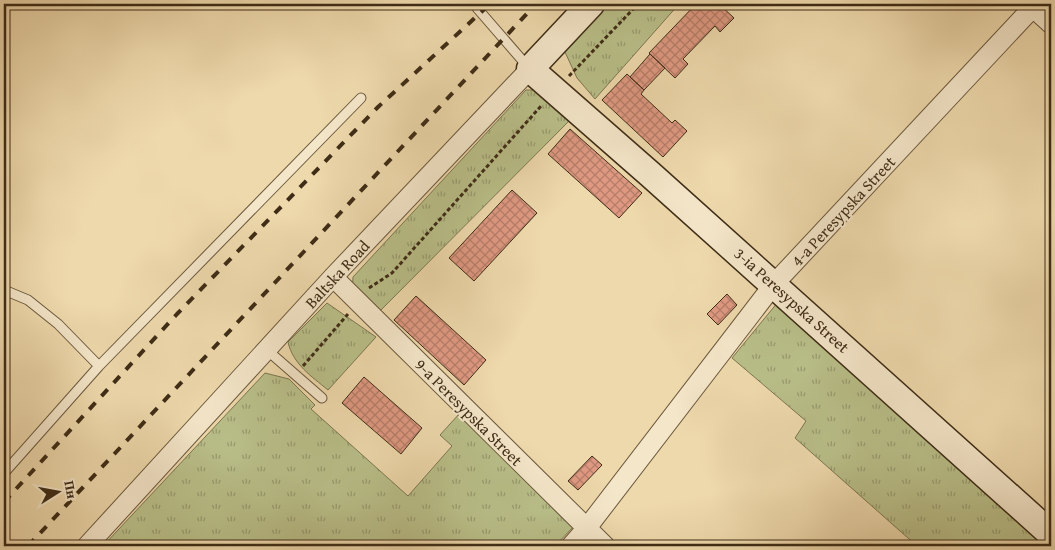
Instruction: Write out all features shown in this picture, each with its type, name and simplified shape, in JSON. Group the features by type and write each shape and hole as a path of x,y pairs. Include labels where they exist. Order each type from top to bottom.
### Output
{"main road":[{"name":"Baltska Road","path":"530,69 591,4"},
{"name":"3-ia Peresypska Street","path":"530,69 774,284 1051,534"}],"street":[{"path":"1033,5 1051,24"},
{"name":"4-a Peresypska Street","path":"571,546 774,284 1033,5"},
{"name":"Baltska Road","path":"86,546 333,277 530,69"},
{"name":"9-a Peresypska Street","path":"333,277 605,546"}],"lane":[{"path":"479,4 477,8 530,69"},
{"path":"4,473 99,366 361,98"},
{"path":"4,290 28,300 50,318 99,366"},
{"path":"267,350 322,398"}],"path":[{"path":"296,374 342,322 362,293 392,273 555,91 638,4"}],"green space":[{"path":"609,4 679,4 595,99 577,78 565,52"},
{"path":"526,90 541,90 572,118 374,317 352,295 353,277"},
{"path":"778,302 1047,541 1042,546 917,546 795,438 806,421 732,358"},
{"path":"327,303 376,337 328,390 298,363 290,350 288,342"},
{"path":"265,373 289,379 315,405 311,409 408,496 452,446 440,435 460,413 574,526 555,546 103,546"}],"building":[{"path":"696,4 719,4 734,18 720,32 715,26 683,59 688,64 675,78 649,53"},
{"path":"650,54 665,68 644,90 630,77"},
{"path":"627,74 644,90 641,94 672,123 675,120 687,131 663,157 602,100"},
{"path":"570,129 642,193 619,218 548,154"},
{"path":"512,190 537,213 474,281 449,258"},
{"path":"727,294 737,305 718,325 707,314"},
{"path":"416,296 486,360 464,385 394,320"},
{"path":"364,377 422,428 401,454 342,403"},
{"path":"592,456 602,465 578,490 568,481"}],"railway":[{"path":"4,502 177,314 378,107 490,4"},
{"path":"28,546 536,4"}]}
